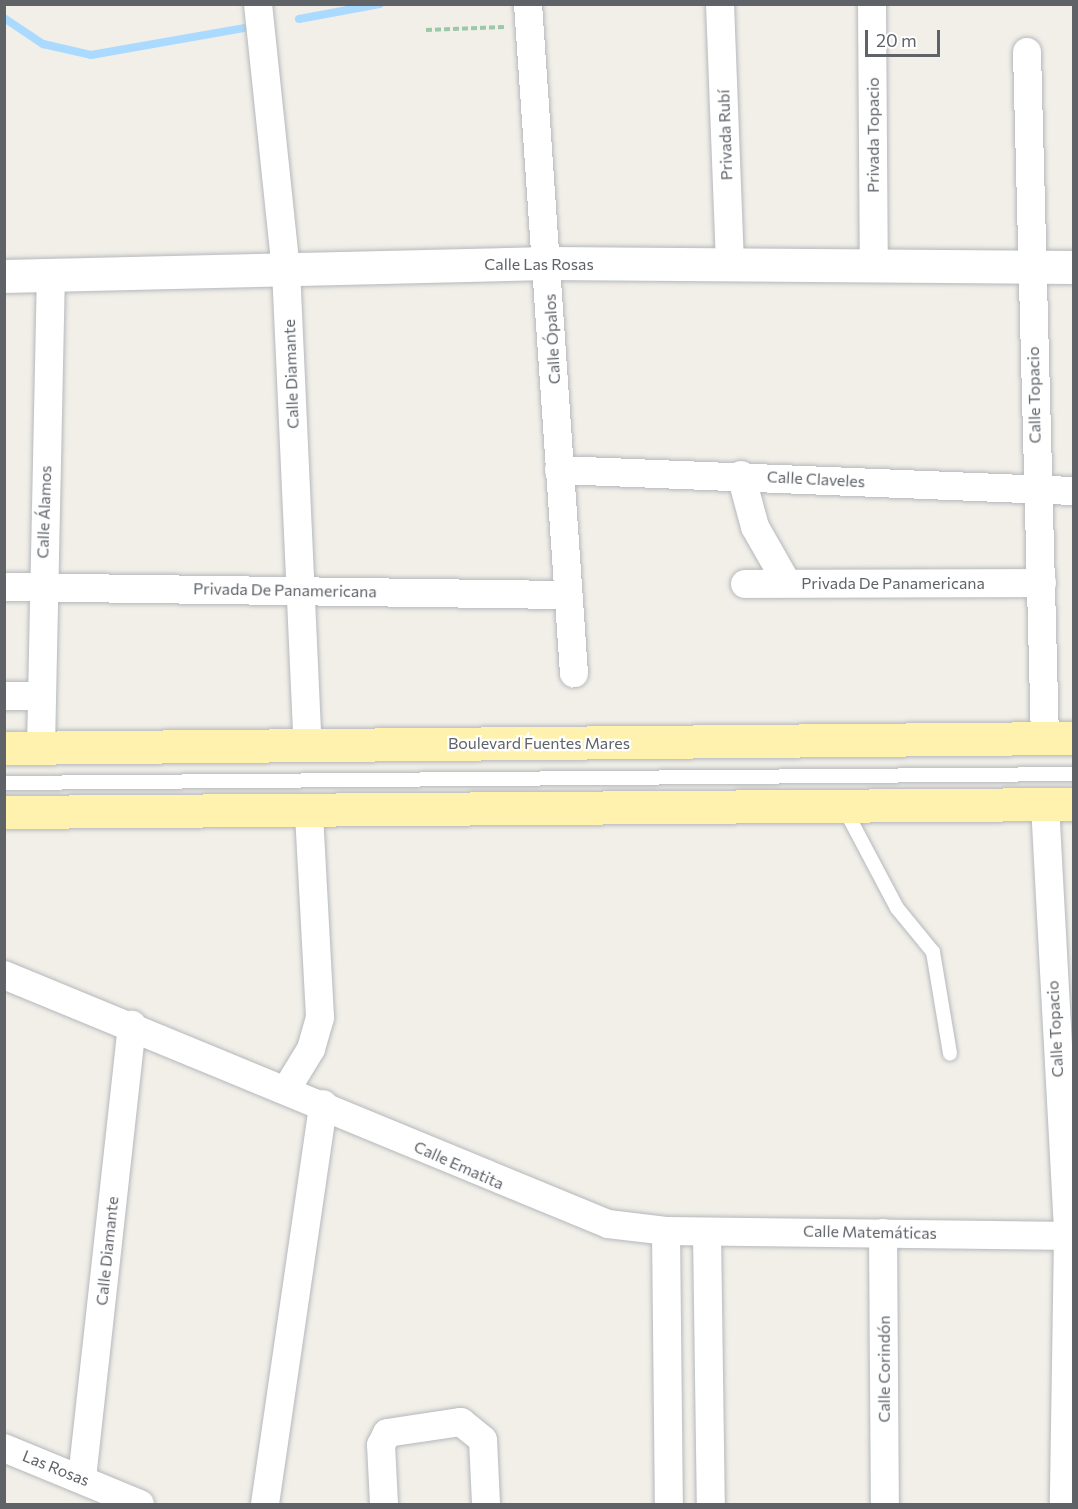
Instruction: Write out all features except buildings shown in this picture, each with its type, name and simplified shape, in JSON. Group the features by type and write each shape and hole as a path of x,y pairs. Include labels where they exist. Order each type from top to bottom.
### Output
{"main road":[{"name":"Boulevard Fuentes Mares","path":"4,748 1059,738"},
{"path":"4,812 309,812 1059,804"}],"street":[{"name":"Calle Diamante","path":"258,4 286,269 299,591 309,745"},
{"name":"Privada Rubí","path":"720,4 730,265"},
{"name":"Privada Topacio","path":"872,4 874,266"},
{"name":"Calle Ópalos","path":"528,15 548,263 566,595 574,673"},
{"name":"Calle Topacio","path":"1028,52 1036,491 1042,583 1059,738"},
{"name":"Calle Las Rosas","path":"4,276 548,263 1074,267"},
{"name":"Calle Álamos","path":"41,748 39,696 51,275"},
{"name":"Calle Claveles","path":"559,470 1074,491"},
{"path":"741,476 755,527 787,583"},
{"name":"Privada De Panamericana","path":"745,584 1042,583"},
{"name":"Privada De Panamericana","path":"4,587 566,595"},
{"path":"4,696 39,696"},
{"name":"Calle Topacio","path":"1059,804 1071,1235 1064,1504"},
{"path":"286,1090 311,1049 320,1017 309,812"},
{"name":"Calle Ematita","path":"4,975 323,1104 561,1209 608,1224 666,1231"},
{"name":"Calle Diamante","path":"82,1478 132,1025"},
{"path":"265,1504 323,1104"},
{"path":"666,1231 669,1504"},
{"name":"Calle Matemáticas","path":"666,1231 1071,1235"},
{"path":"707,1232 711,1504"},
{"name":"Calle Corindón","path":"883,1233 885,1504"},
{"path":"384,1504 381,1445 394,1430 461,1422 469,1426 483,1440 486,1504"},
{"name":"Las Rosas","path":"4,1448 82,1478 140,1504"}],"lane":[{"path":"4,783 1074,774"},
{"path":"843,807 897,908 936,959 950,1054"}],"path":[{"path":"426,30 528,15"}],"waterway":[{"path":"299,19 380,4"},
{"path":"4,18 43,44 91,55 244,28"}]}
